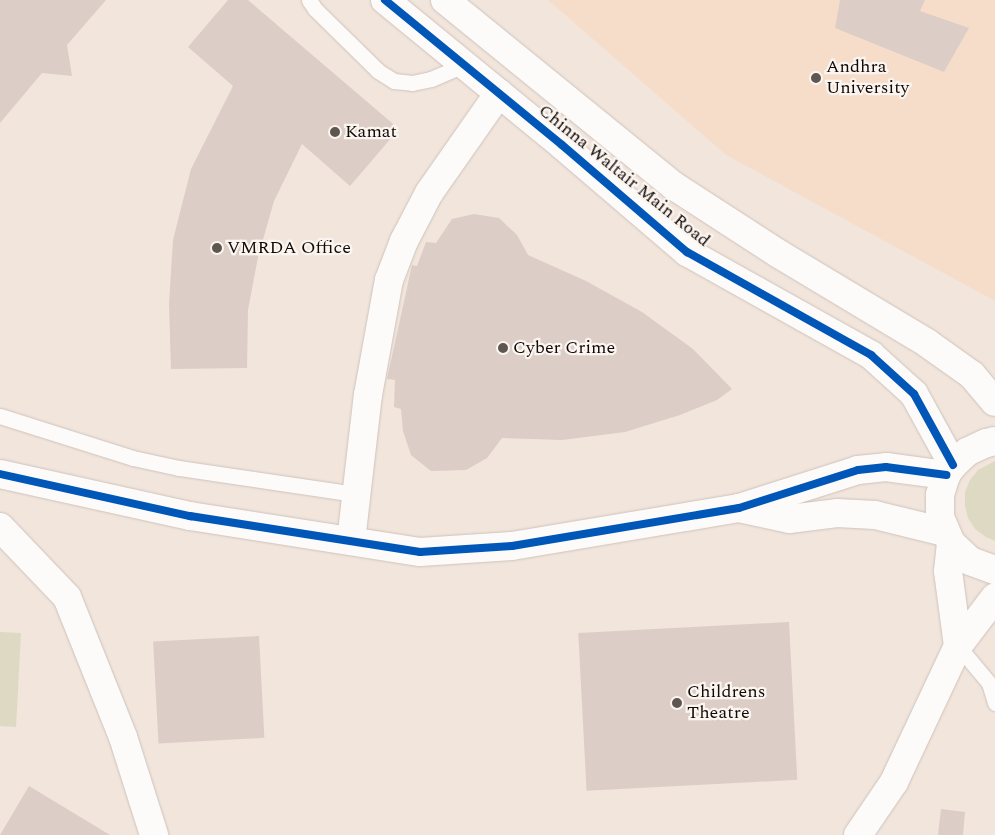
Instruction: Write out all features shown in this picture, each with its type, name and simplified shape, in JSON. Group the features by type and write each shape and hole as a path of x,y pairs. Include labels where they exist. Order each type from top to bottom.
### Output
{"street":[{"name":"Chinna Waltair Main Road","path":"385,0 499,93 687,252 871,355 914,394 949,470"},
{"name":"Chinna Waltair Main Road","path":"445,0 674,186 779,254 927,343 972,375 995,402"},
{"path":"351,541 368,395 389,280 404,241 429,193 499,93"},
{"path":"958,646 948,571 948,538 940,517 940,495 949,470 968,452 986,443 995,441"},
{"path":"0,474 190,516 420,552 512,546 739,508 858,470 886,468 949,470"},
{"path":"739,508 788,519 837,513 874,515 948,538 970,561 995,570"},
{"path":"0,527 67,597 123,738 154,835"},
{"path":"858,835 894,782 958,646 995,597"}],"lane":[{"path":"309,0 378,71 394,81 412,83 432,80 464,65"},
{"path":"0,416 133,458 170,466 356,494"},
{"path":"958,646 989,682 995,703"}],"shaded area":[{"name":"Andhra University","path":"548,0 995,0 995,301 726,155"},
{"path":"995,461 995,541 975,529 968,518 965,506 965,492 970,480 978,470"},
{"path":"0,632 21,633 16,727 0,726"}],"building":[{"path":"0,0 106,0 67,45 72,76 42,73 0,123"},
{"path":"228,0 248,0 399,129 350,186 302,144 274,201 258,257 248,310 247,368 171,369 169,304 173,240 191,169 233,86 188,47"},
{"path":"840,0 925,0 920,11 969,28 944,72 835,28"},
{"path":"474,214 499,218 517,235 528,255 586,281 642,312 693,349 732,389 717,400 680,415 625,432 562,440 502,438 487,458 466,470 431,471 411,455 403,431 401,409 394,407 395,380 387,379 412,265 417,266 426,242 436,243 452,219"},
{"path":"789,622 797,780 587,791 578,633"},
{"path":"259,636 264,738 158,743 153,642"},
{"path":"29,786 110,835 0,835"},
{"path":"941,809 965,812 963,835 938,835"}],"cycle path":[{"path":"385,0 562,145 687,252 871,355 914,394 953,465"},
{"path":"0,474 190,516 420,552 512,546 739,508 858,470 886,467 946,475"}],"place":[{"name":"Andhra University","path":"816,78"},
{"name":"Kamat","path":"335,132"},
{"name":"VMRDA Office","path":"217,248"},
{"name":"Cyber Crime","path":"503,348"},
{"name":"Childrens Theatre","path":"677,703"}]}
